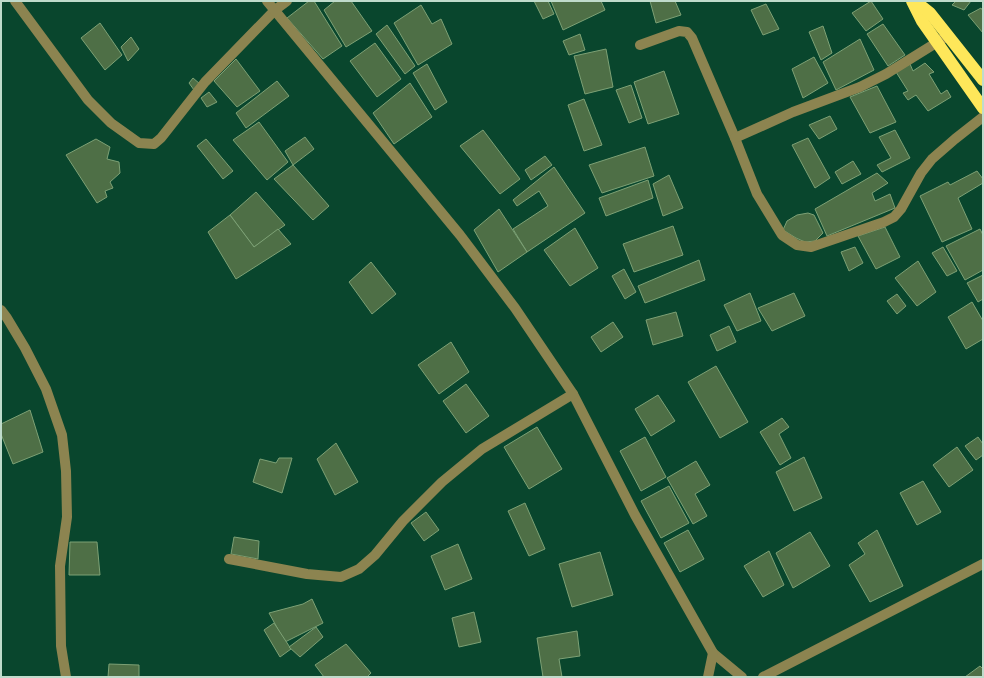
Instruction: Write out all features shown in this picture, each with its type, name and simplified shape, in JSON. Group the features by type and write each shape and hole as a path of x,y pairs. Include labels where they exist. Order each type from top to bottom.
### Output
{"highway":[{"path":"914,1 930,14 983,80"},
{"path":"914,1 922,21 983,108"}],"street":[{"path":"15,1 88,100 111,123 139,143 154,144 161,138 205,82 275,10 287,1"},
{"path":"267,1 460,235 516,308 573,394 635,514 713,653 742,677"},
{"path":"640,45 679,31 687,32 692,38 735,138 757,194 782,235 798,245 811,247 884,222 894,217 901,209 932,159 983,117"},
{"path":"735,138 793,112 860,87 886,74 948,36"},
{"path":"1,310 25,348 46,389 62,435 66,471 67,517 60,566 61,646 66,677"},
{"path":"229,559 314,574 342,577 359,568 442,482 482,449 573,394"},
{"path":"770,676 983,564"},
{"path":"708,677 713,653"}],"building":[{"path":"309,1 314,1 342,46 323,59 287,18"},
{"path":"335,1 351,1 372,31 346,47 324,10"},
{"path":"534,1 548,1 554,14 543,19"},
{"path":"551,1 601,1 605,10 563,30"},
{"path":"650,1 675,1 681,15 656,23"},
{"path":"871,1 883,19 866,31 852,13"},
{"path":"956,1 971,1 964,10 952,5"},
{"path":"766,4 779,29 763,35 751,10"},
{"path":"421,5 432,24 441,19 452,44 418,65 394,23"},
{"path":"981,8 983,11 983,33 968,15"},
{"path":"100,23 122,55 105,70 81,38"},
{"path":"883,24 905,55 888,66 867,34"},
{"path":"387,25 415,66 405,74 376,34"},
{"path":"823,26 832,53 821,60 809,32"},
{"path":"580,34 585,50 569,55 563,41"},
{"path":"131,37 139,49 128,61 121,47"},
{"path":"860,39 874,70 836,90 823,62"},
{"path":"375,43 401,79 377,97 350,61"},
{"path":"606,49 613,87 585,94 574,56"},
{"path":"814,57 828,83 803,98 792,69"},
{"path":"236,59 260,91 237,107 214,81"},
{"path":"925,63 934,72 929,74 941,94 947,90 951,97 928,111 916,95 908,100 903,93 908,91 896,72 910,64 913,71"},
{"path":"427,64 447,102 435,110 413,73"},
{"path":"664,71 679,114 648,124 634,82"},
{"path":"193,78 200,84 194,90 189,83"},
{"path":"277,81 289,96 246,128 236,113"},
{"path":"410,83 432,117 394,144 373,113"},
{"path":"631,85 642,118 629,123 616,90"},
{"path":"877,86 896,122 870,133 850,97"},
{"path":"209,92 217,102 207,107 201,98"},
{"path":"584,99 602,145 584,151 568,105"},
{"path":"830,116 837,129 819,139 809,125"},
{"path":"259,122 288,162 267,180 233,140"},
{"path":"483,130 520,179 500,194 460,146"},
{"path":"895,130 910,158 882,172 877,165 891,158 879,137"},
{"path":"305,137 314,149 293,165 285,151"},
{"path":"808,138 830,178 815,188 792,145"},
{"path":"96,139 110,147 107,159 119,162 120,173 110,182 113,188 105,191 107,197 97,203 66,155"},
{"path":"206,139 233,171 223,179 197,146"},
{"path":"645,147 654,176 602,193 589,165"},
{"path":"545,156 552,165 531,180 525,170"},
{"path":"853,161 861,174 842,184 835,172"},
{"path":"293,165 329,206 313,220 274,179"},
{"path":"554,167 585,213 527,252 513,229 548,206 539,191 517,206 513,200"},
{"path":"977,171 983,179 983,183 958,198 972,229 942,242 920,196 948,182 950,185"},
{"path":"877,173 888,183 872,193 875,201 890,194 895,208 827,236 815,209"},
{"path":"669,175 683,208 663,216 653,184"},
{"path":"648,180 653,198 606,216 599,198"},
{"path":"256,192 285,225 254,247 230,215"},
{"path":"499,209 527,252 498,272 474,230"},
{"path":"808,213 814,215 823,233 815,241 805,242 783,230 787,221 797,215"},
{"path":"230,215 254,247 278,229 291,244 236,279 208,232"},
{"path":"673,226 683,255 634,272 623,244"},
{"path":"885,227 900,257 876,269 858,236"},
{"path":"575,228 598,268 570,286 544,250"},
{"path":"980,229 983,235 983,270 965,280 946,246"},
{"path":"855,247 863,263 849,271 841,252"},
{"path":"943,247 957,271 947,276 932,253"},
{"path":"699,260 705,280 645,303 638,286"},
{"path":"918,261 936,292 917,306 895,278"},
{"path":"371,262 396,294 372,314 349,282"},
{"path":"624,269 636,292 625,299 612,276"},
{"path":"983,275 983,299 978,302 967,283"},
{"path":"750,293 761,321 737,331 724,305"},
{"path":"794,293 805,316 772,331 758,308"},
{"path":"897,294 906,306 897,314 887,301"},
{"path":"972,302 983,321 983,339 966,349 948,317"},
{"path":"676,312 683,336 653,345 646,320"},
{"path":"613,322 623,337 601,352 591,337"},
{"path":"729,326 736,342 717,351 710,335"},
{"path":"451,342 469,372 439,394 418,365"},
{"path":"716,366 748,422 720,438 688,382"},
{"path":"466,384 489,416 466,433 443,401"},
{"path":"658,395 675,421 651,436 635,409"},
{"path":"30,410 43,452 13,464 1,434 1,424"},
{"path":"782,418 789,427 779,434 791,458 780,465 760,432"},
{"path":"537,427 562,469 529,489 504,447"},
{"path":"645,437 666,477 641,491 620,451"},
{"path":"978,437 983,444 983,455 976,460 965,446"},
{"path":"336,443 358,482 335,495 317,459"},
{"path":"957,447 973,470 949,487 933,465"},
{"path":"804,457 822,498 794,511 776,472"},
{"path":"279,458 292,458 282,493 253,482 260,459 276,463"},
{"path":"696,461 710,485 695,494 707,516 693,524 667,478"},
{"path":"923,481 941,512 917,525 900,493"},
{"path":"669,486 689,523 661,538 641,501"},
{"path":"525,503 545,549 529,556 508,511"},
{"path":"426,512 439,530 424,541 411,523"},
{"path":"688,530 704,559 680,572 664,543"},
{"path":"877,530 903,586 870,602 849,565 865,554 858,543"},
{"path":"810,532 830,566 793,588 776,553"},
{"path":"234,537 259,541 258,559 231,554"},
{"path":"70,542 97,542 100,575 69,575"},
{"path":"458,544 472,579 445,590 431,556"},
{"path":"769,551 784,585 763,597 744,566"},
{"path":"600,552 613,595 572,607 559,564"},
{"path":"312,599 323,623 285,642 269,613 303,604"},
{"path":"474,612 481,642 459,647 452,618"},
{"path":"274,623 291,649 280,657 264,630"},
{"path":"316,627 323,637 300,657 289,647"},
{"path":"577,631 580,656 559,659 562,677 543,677 537,638"},
{"path":"346,644 371,673 367,677 324,677 315,665"},
{"path":"109,664 139,665 139,677 108,677"},
{"path":"980,666 983,669 983,677 965,677"}]}
